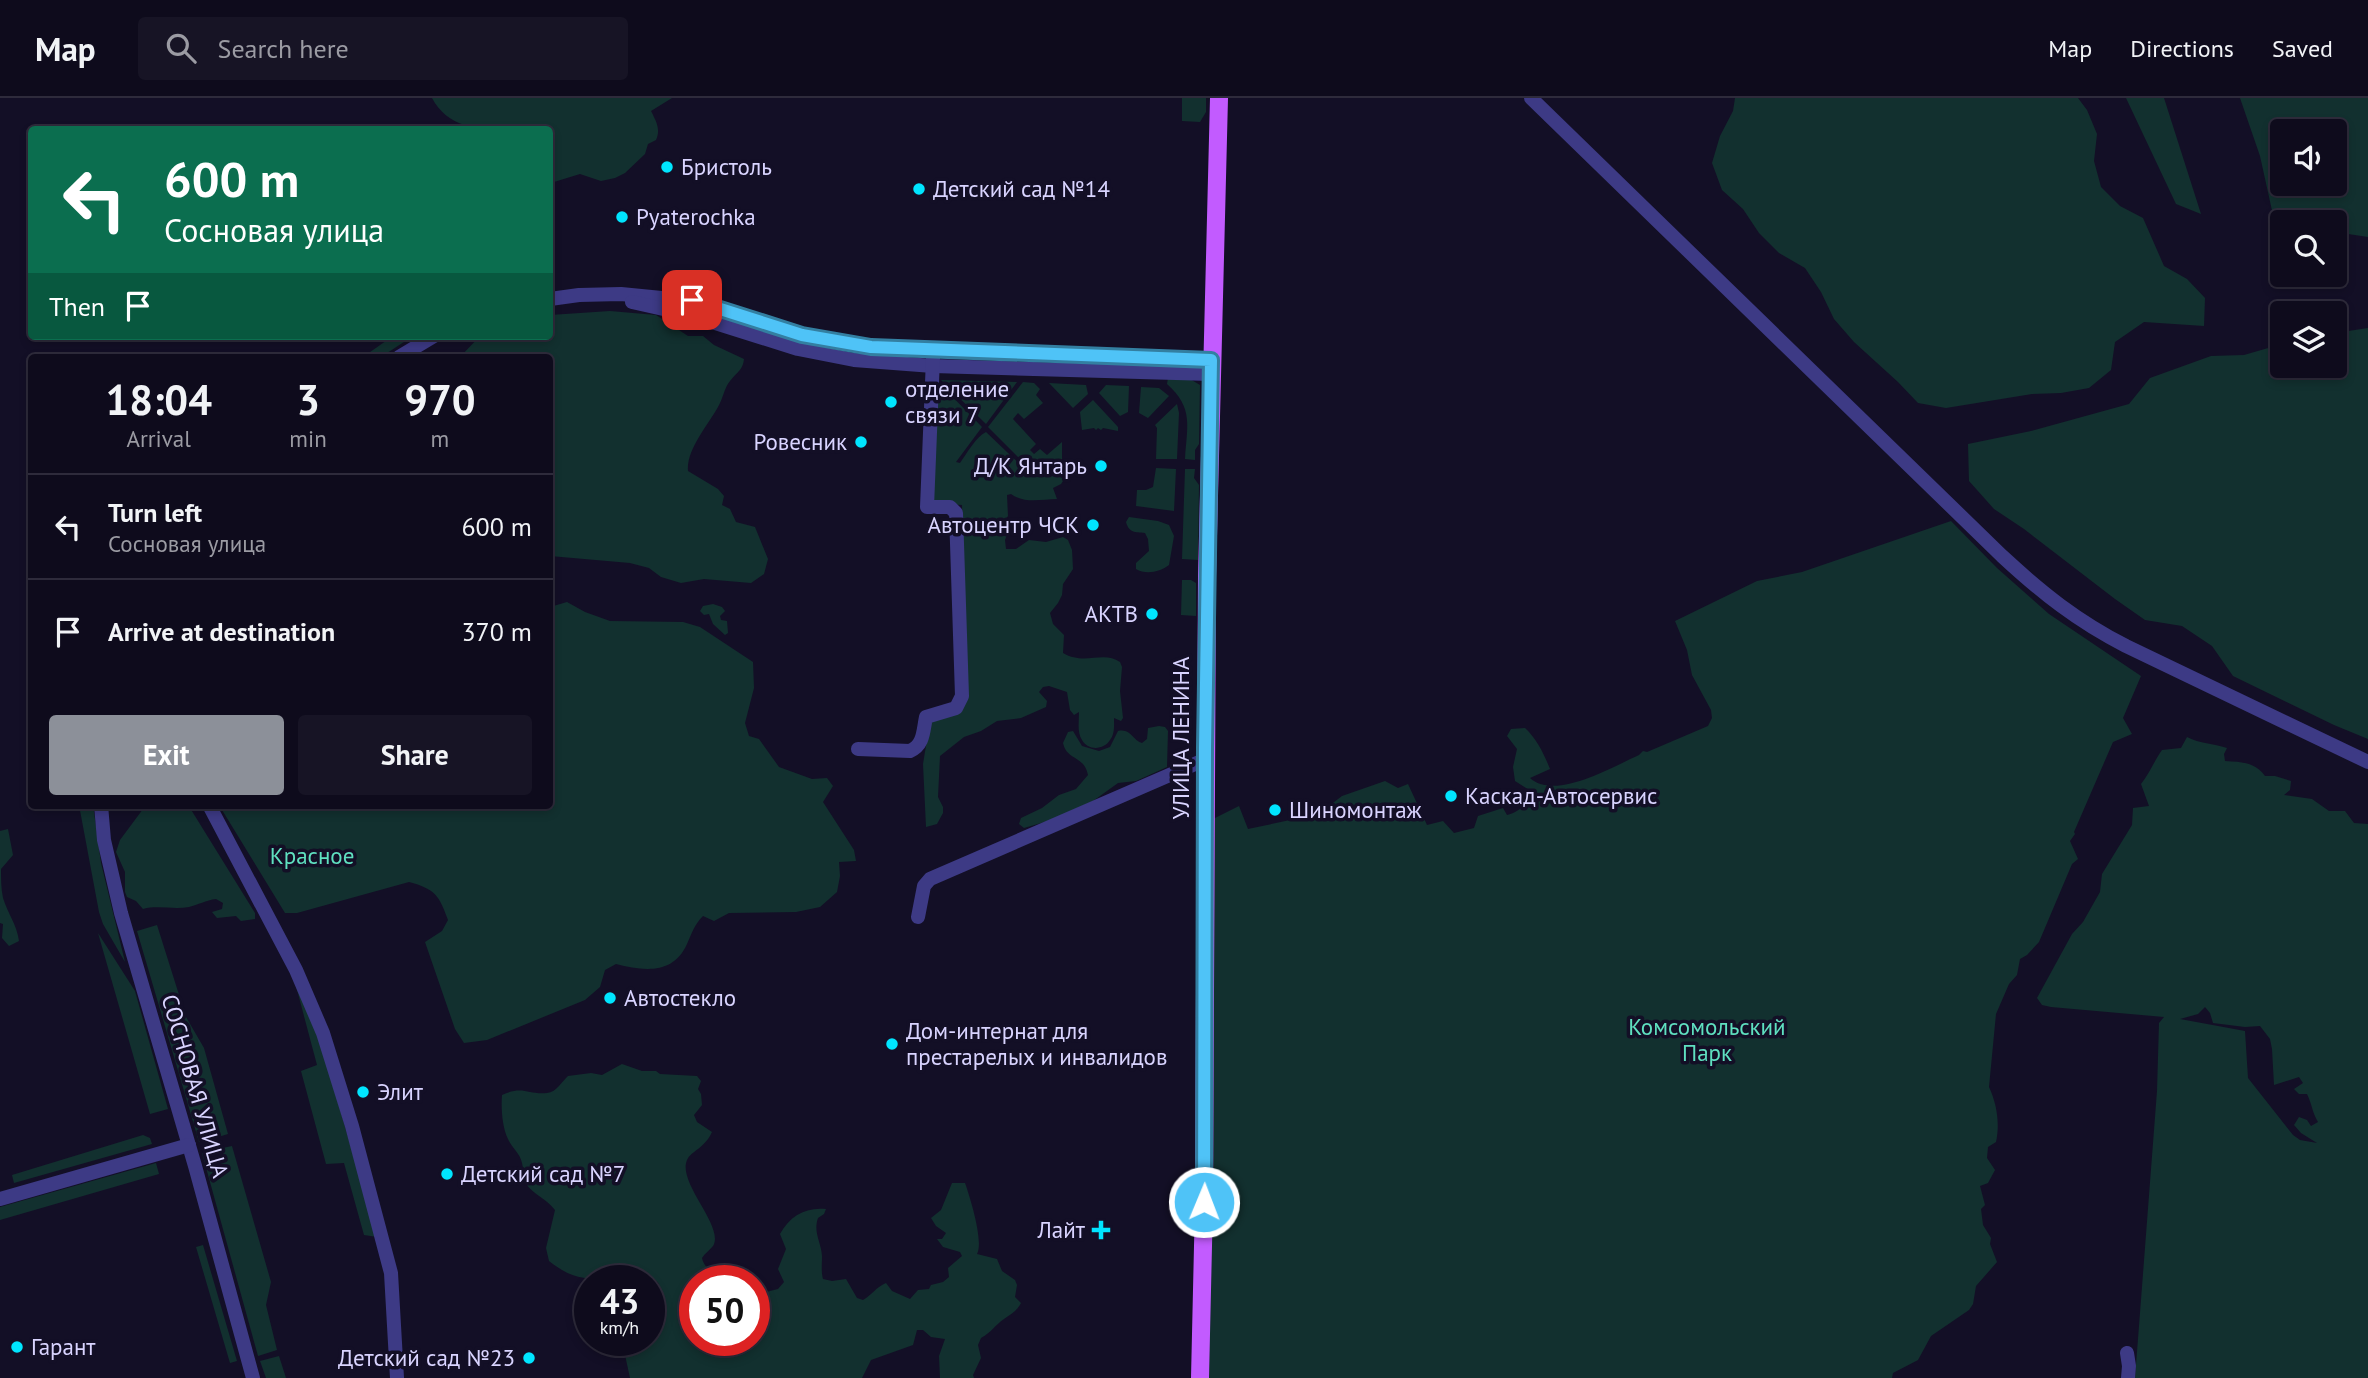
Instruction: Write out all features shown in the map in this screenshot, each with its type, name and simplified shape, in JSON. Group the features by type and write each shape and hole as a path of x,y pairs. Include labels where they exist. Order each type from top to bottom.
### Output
{"main road":[{"name":"УЛИЦА ЛЕНИНА","path":"1200,1378 1206,995 1205,760 1211,367 1219,98"}],"street":[{"path":"1531,98 2001,556 2059,606 2126,646 2368,762"},
{"path":"553,299 579,295 646,295 692,300 829,341 881,348 1211,367"},
{"path":"579,295 667,309 827,356 876,362 933,366 1211,367"},
{"path":"404,354 427,340"},
{"path":"858,749 910,751 917,748 926,717 956,708 962,696 956,513 950,507 927,507 934,350"},
{"path":"918,917 924,886 930,879 1205,760"},
{"name":"СОСНОВАЯ УЛИЦА","path":"101,809 104,840 121,913 253,1378"},
{"path":"211,809 296,970 323,1033 352,1126 391,1272 397,1378"},
{"path":"0,1199 189,1145"},
{"path":"2127,1353 2128,1378"}],"green space":[{"path":"432,98 672,98 651,111 658,129 656,140 648,144 645,154 625,173 601,181 580,174 553,182 553,126 468,126 441,111"},
{"path":"1182,98 1206,98 1206,112 1200,122 1182,121"},
{"path":"1735,98 2078,98 2087,110 2097,134 2094,161 2101,187 2120,206 2143,218 2164,266 2187,279 2205,298 2204,326 2144,322 2115,342 2111,370 2089,388 1946,408 1918,403 1854,342 1834,319 1805,268 1779,253 1759,233 1743,209 1722,190 1712,163 1720,136 1733,111"},
{"path":"2126,98 2164,98 2201,214 2176,204"},
{"path":"2240,98 2368,98 2368,237 2347,234 2347,210 2272,210 2260,156"},
{"path":"610,311 656,315 688,336 703,336 714,345 744,359 694,446 688,471 718,489 724,496 722,505 730,509 736,522 755,527 768,559 764,574 751,583 704,579 681,583 661,577 649,568 630,563 553,556 553,354 463,354 476,340 553,340 553,315"},
{"path":"2368,328 2368,739 2233,676 2212,646 2182,626 2145,620 1994,509 1969,481 1968,444 2031,431 2129,404 2150,378 2211,356 2244,355 2270,347 2270,378 2347,378 2347,331"},
{"path":"387,340 407,340 386,354 367,354"},
{"path":"1168,378 1190,379 1200,385 1199,444 1195,450 1195,460 1185,459 1187,418 1181,401 1167,384"},
{"path":"941,380 1017,382 986,424"},
{"path":"937,381 982,427 956,462 960,463 975,441 986,432 1026,470 1032,471 988,427 1023,382 1034,383 1040,389 1036,395 1043,403 1024,419 1018,413 1013,419 1036,444 1030,450 1034,454 1040,449 1047,455 1062,442 1060,474 1063,481 1053,488 1057,499 1028,500 1007,495 1008,516 1001,526 1008,532 1006,549 1016,549 1029,540 1046,542 1063,537 1068,540 1072,550 1073,569 1063,584 1058,603 1050,613 1053,624 1064,635 1063,653 1079,658 1107,657 1120,662 1123,718 1121,721 1114,718 1113,735 1104,746 1088,746 1079,734 1079,712 1074,715 1070,710 1067,692 1049,686 1043,687 1039,692 1047,701 1046,707 1021,718 997,721 964,737 940,756 938,797 943,813 937,824 926,827 923,764 930,721 966,700 962,505 930,503"},
{"path":"1049,383 1086,385 1088,394 1073,408"},
{"path":"1106,385 1129,386 1128,412 1120,416 1099,393"},
{"path":"1141,387 1159,388 1169,396 1148,418 1139,413"},
{"path":"1093,400 1118,427 1118,431 1103,428 1082,430 1080,412"},
{"path":"1177,404 1177,459 1156,459 1155,425"},
{"path":"1156,468 1176,469 1174,511 1136,506 1137,490 1153,487"},
{"path":"1185,469 1195,469 1194,478 1199,485 1198,560 1182,559"},
{"path":"1129,517 1169,525 1174,536 1169,565 1153,572 1136,569 1136,563 1149,551 1148,539 1145,533 1129,528 1126,522"},
{"name":"Комсомольский Парк","path":"1951,521 1997,568 2049,614 2141,676 2123,718 2132,734 2113,742 2070,841 2078,859 2072,864 2039,942 2020,959 2017,975 2009,984 1996,1014 1989,1087 1996,1107 1998,1128 1996,1142 1988,1147 1987,1158 1995,1170 1988,1183 1980,1186 1985,1205 1981,1209 1983,1225 1991,1238 1990,1244 1997,1262 1976,1286 1973,1304 1969,1310 1931,1336 1918,1360 1893,1373 1892,1378 1200,1378 1205,823 1239,806 1248,829 1309,816 1321,812 1342,796 1385,781 1398,788 1408,784 1427,825 1443,821 1454,833 1474,828 1478,816 1503,808 1507,815 1511,814 1526,803 1531,791 1515,781 1513,767 1517,749 1507,736 1511,729 1525,728 1529,732 1540,747 1550,769 1530,778 1541,784 1554,786 1584,780 1643,751 1647,752 1708,726 1712,718 1711,710 1692,675 1687,650 1675,621 1757,581 1802,572"},
{"path":"1182,580 1196,583 1196,616 1181,615"},
{"name":"Красное","path":"567,602 610,621 683,622 700,627 753,662 754,688 745,723 749,736 759,739 779,767 812,779 827,778 833,786 823,802 854,850 856,861 839,862 837,892 820,907 796,912 729,913 714,921 703,916 681,954 666,966 647,969 616,964 605,970 600,987 585,1000 487,1040 464,1043 455,1029 425,942 442,931 448,920 435,894 425,887 409,882 297,913 285,913 221,809 553,809 553,606"},
{"path":"713,604 725,611 720,616 721,620 727,621 728,633 725,635 713,624 709,614 704,615 700,611 703,606"},
{"path":"1159,726 1168,731 1167,767 1136,781 1118,783 1093,801 1048,821 1024,828 1019,824 1021,818 1042,808 1059,795 1076,789 1088,775 1083,764 1065,749 1063,743 1068,732 1073,731 1082,746 1099,751 1110,747 1118,731 1126,731 1142,743 1147,739 1148,728"},
{"path":"2187,737 2227,748 2225,761 2247,764 2257,768 2265,776 2291,781 2290,790 2284,795 2312,799 2329,811 2345,811 2354,823 2368,824 2368,1378 2135,1378 2157,1091 2159,1023 2164,1017 2051,1007 2042,1005 2037,998 2072,934 2083,922 2100,892 2102,874 2132,825 2133,808 2149,806 2141,784 2162,750 2181,748","holes":["2205,1007 2213,1023 2260,1026 2270,1039 2274,1085 2299,1077 2303,1083 2294,1089 2299,1094 2307,1094 2318,1122 2311,1126 2307,1120 2299,1117 2294,1125 2317,1143 2300,1140 2293,1135 2248,1078 2245,1031 2180,1019 2198,1014"]},
{"path":"80,809 94,809 101,863 125,962 99,912"},
{"path":"143,809 191,809 255,913 255,919 241,921 236,916 217,918 212,912 222,909 223,903 216,899 183,908 143,909 136,901 127,897 125,892 125,872 116,852 120,840"},
{"path":"8,829 13,855 1,869 1,888 19,941 9,946 2,938 3,924 0,923 0,831"},
{"path":"157,925 186,1017 204,1048 228,1134 215,1138 213,1133 206,1135 206,1140 199,1142 137,931"},
{"path":"98,933 135,991 168,1109 150,1114"},
{"path":"296,986 319,1037 377,1237 364,1235 344,1163 326,1164 301,1071 317,1065"},
{"path":"622,1064 660,1074 697,1076 701,1081 698,1089 702,1105 694,1115 697,1122 712,1132 706,1142 689,1157 686,1170 715,1238 713,1246 702,1258 706,1265 679,1265 679,1356 770,1356 770,1291 778,1289 784,1282 778,1269 786,1249 780,1234 788,1222 805,1211 826,1209 818,1218 816,1228 822,1256 823,1279 846,1279 857,1298 863,1300 886,1283 892,1291 910,1299 918,1290 929,1289 931,1285 943,1282 949,1277 948,1268 962,1256 960,1252 943,1247 937,1239 942,1239 946,1233 936,1226 931,1218 941,1210 952,1183 965,1183 978,1230 977,1254 997,1259 1002,1271 1015,1280 1015,1297 1021,1303 1014,1312 981,1338 978,1345 981,1358 974,1378 940,1378 939,1356 945,1339 931,1337 923,1330 917,1330 913,1345 871,1360 862,1378 630,1378 625,1356 665,1356 665,1265 574,1265 574,1275 549,1261 546,1248 555,1210 526,1184 521,1159 506,1134 503,1123 502,1095 520,1090 551,1092 568,1076 591,1073 602,1075"},
{"path":"143,1135 150,1138 152,1144 14,1183 12,1175"},
{"path":"232,1146 271,1282 266,1305 277,1350 258,1356 202,1153 209,1151 211,1158 220,1155 218,1149"},
{"path":"156,1163 159,1174 0,1220 0,1207"},
{"path":"203,1245 237,1361 230,1363 196,1247"},
{"path":"279,1356 286,1378 266,1378 260,1361"}],"place":[{"name":"Бристоль","path":"667,167"},
{"name":"Детский сад №14","path":"919,189"},
{"name":"Pyaterochka","path":"622,217"},
{"name":"отделение связи 7","path":"891,402"},
{"name":"Ровесник","path":"861,442"},
{"name":"Д/К Янтарь","path":"1101,466"},
{"name":"Автоцентр ЧСК","path":"1093,525"},
{"name":"АКТВ","path":"1152,614"},
{"name":"Каскад-Автосервис","path":"1451,796"},
{"name":"Шиномонтаж","path":"1275,810"},
{"name":"Автостекло","path":"610,998"},
{"name":"Дом-интернат для престарелых и инвалидов","path":"892,1044"},
{"name":"Элит","path":"363,1092"},
{"name":"Детский сад №7","path":"447,1174"},
{"name":"Лайт","path":"1101,1230"},
{"name":"Гарант","path":"17,1347"},
{"name":"Детский сад №23","path":"529,1358"}],"route":[{"path":"692,300 802,335 871,347 1211,360 1205,748 1204,1202"}]}
